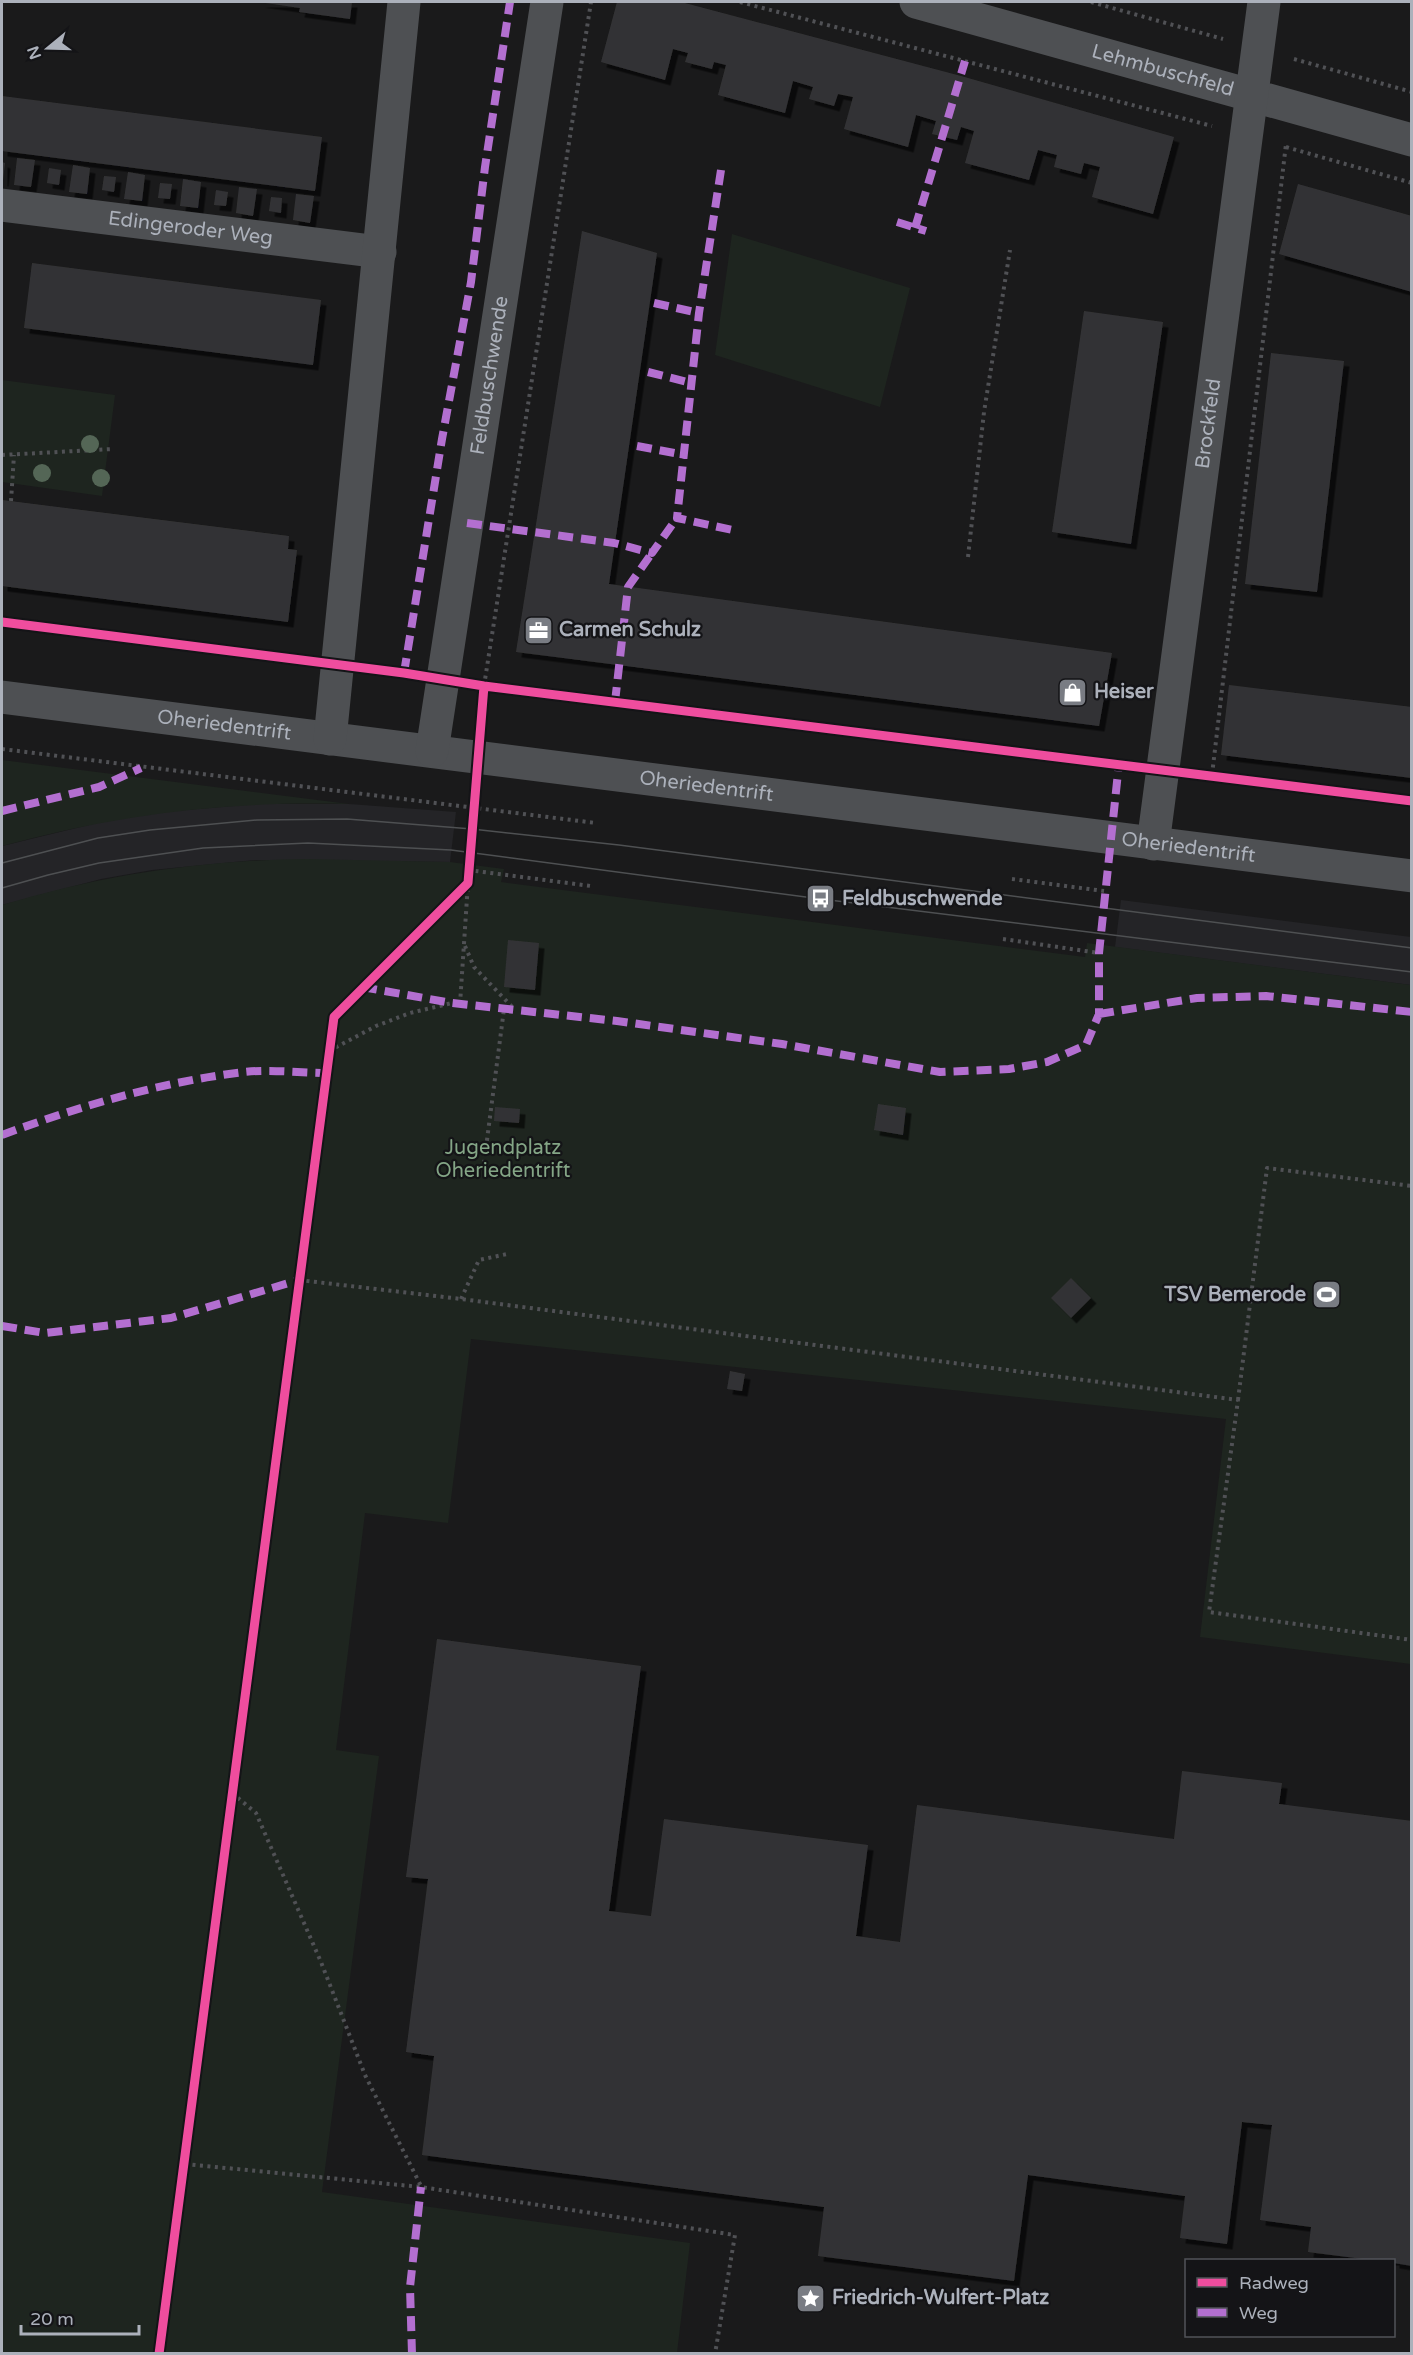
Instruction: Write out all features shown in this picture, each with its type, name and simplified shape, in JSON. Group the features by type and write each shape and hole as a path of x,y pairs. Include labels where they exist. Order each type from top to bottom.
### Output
{"street":[{"path":"330,740 404,2"},
{"name":"Feldbuschwende","path":"432,752 547,2"},
{"name":"Lehmbuschfeld","path":"916,2 1412,140"},
{"name":"Brockfeld","path":"1153,844 1264,2"},
{"name":"Edingeroder Weg","path":"2,205 380,252"},
{"name":"Oheriedentrift","path":"2,697 1412,876"}],"path":[{"path":"484,686 591,2"},
{"path":"740,2 1246,135 1412,183"},
{"path":"1091,2 1412,92"},
{"path":"1212,775 1291,106"},
{"path":"968,557 984,412 1010,250"},
{"path":"2,455 113,449"},
{"path":"11,501 14,455"},
{"path":"2,749 596,823"},
{"path":"468,870 591,886"},
{"path":"1012,879 1104,891"},
{"path":"460,1004 468,883"},
{"path":"1004,939 1099,953"},
{"path":"465,945 474,967 515,1010"},
{"path":"329,1051 384,1023 410,1013 452,1003"},
{"path":"484,1163 504,1009"},
{"path":"1412,1186 1267,1168 1209,1612 1412,1640"},
{"path":"461,1299 479,1260 507,1254"},
{"path":"299,1280 1238,1400"},
{"path":"232,1793 256,1813 321,1962 365,2075 421,2187"},
{"path":"185,2164 421,2187 735,2235 715,2354"}],"shaded area":[{"path":"257,804 349,804 456,812 450,862 255,860 152,870 101,879 2,905 2,846 150,813"},
{"path":"1121,900 1411,937 1411,985 1115,947"}],"green space":[{"path":"732,234 910,288 880,407 715,355"},
{"path":"2,380 115,395 102,496 2,482"},
{"path":"2,760 349,804 260,805 174,812 88,826 2,846"},
{"name":"Jugendplatz Oheriedentrift","path":"307,859 450,862 504,869 501,882 1085,957 1087,943 1411,985 1411,1664 1200,1637 1226,1419 471,1339 448,1523 365,1513 336,1750 379,1756 322,2192 690,2243 677,2353 2,2354 2,905 77,885 153,871 229,862"}],"building":[{"path":"259,2 352,2 350,19 299,12 300,8"},
{"path":"617,2 681,2 961,76 1174,137 1153,214 1092,197 1100,167 1084,163 1081,174 1054,167 1057,155 1038,150 1029,180 965,163 974,131 961,127 957,140 932,134 936,121 916,115 908,147 844,129 853,97 838,94 834,106 809,99 813,87 793,81 785,113 718,95 726,65 714,62 712,69 685,62 688,53 673,49 665,80 601,62"},
{"path":"2,96 322,137 315,191 2,151"},
{"path":"17,158 35,160 31,187 14,185"},
{"path":"2,162 5,163 3,181 2,181"},
{"path":"73,165 90,168 87,194 69,192"},
{"path":"49,168 61,170 59,185 47,183"},
{"path":"128,172 145,175 142,201 124,199"},
{"path":"104,176 116,177 114,192 102,190"},
{"path":"183,179 201,182 198,208 180,206"},
{"path":"160,183 172,184 170,199 158,198"},
{"path":"1298,184 1412,216 1412,292 1279,254"},
{"path":"239,187 257,189 253,216 236,213"},
{"path":"216,190 228,192 226,206 214,205"},
{"path":"296,194 314,196 310,223 293,220"},
{"path":"271,197 282,198 281,213 269,211"},
{"path":"582,231 657,253 609,584 1112,653 1099,726 516,652"},
{"path":"32,263 321,300 313,365 24,328"},
{"path":"1084,311 1163,322 1131,544 1052,532"},
{"path":"1271,353 1344,361 1317,592 1245,584"},
{"path":"2,500 289,536 288,549 297,550 288,622 2,586"},
{"path":"1229,685 1412,707 1412,778 1221,755"},
{"path":"508,940 539,943 535,990 504,987"},
{"path":"878,1104 906,1108 903,1135 874,1130"},
{"path":"495,1107 520,1109 519,1123 494,1121"},
{"path":"1071,1278 1091,1298 1071,1318 1051,1298"},
{"path":"730,1371 745,1374 742,1391 727,1389"},
{"path":"437,1639 641,1666 609,1911 651,1916 664,1819 868,1845 856,1936 900,1942 917,1805 1174,1839 1182,1771 1282,1783 1279,1804 1412,1821 1412,2266 1395,2263 1395,2259 1363,2259 1308,2252 1311,2227 1260,2220 1272,2125 1242,2122 1227,2244 1180,2238 1185,2196 1028,2175 1014,2281 818,2256 824,2207 422,2155 434,2056 406,2052 428,1879 406,1877"}],"tram line":[{"path":"2,863 98,838 150,830 257,820 347,819 472,829 619,845 1412,948"},
{"path":"2,888 99,863 203,848 308,843 451,850 821,899 1412,972"}],"marked path":[{"path":"404,673 442,439 471,282 485,167 510,2"},
{"path":"915,228 965,61"},
{"path":"721,170 699,313 677,518 737,531"},
{"path":"897,222 926,231"},
{"path":"654,303 699,313"},
{"path":"648,372 691,383"},
{"path":"637,446 685,455"},
{"path":"467,523 614,543 652,553 677,518"},
{"path":"615,702 628,587 652,553"},
{"path":"362,987 452,1003 617,1021 782,1044 940,1072 1009,1069 1047,1062 1086,1045 1099,1014 1099,953 1119,763"},
{"path":"2,811 99,787 141,768"},
{"path":"1099,1014 1197,998 1266,996 1412,1012"},
{"path":"2,1135 121,1096 213,1076 254,1071 327,1073"},
{"path":"2,1326 45,1333 171,1318 299,1280"},
{"path":"412,2354 410,2287 421,2187"}],"cycle path":[{"path":"2,622 404,673 484,686 1412,801"},
{"path":"159,2354 334,1017 468,883 484,686"}],"place":[{"name":"Carmen Schulz","path":"538,630"},
{"name":"Heiser","path":"1073,692"},
{"name":"Feldbuschwende","path":"821,899"},
{"name":"TSV Bemerode","path":"1327,1295"},
{"name":"Friedrich-Wulfert-Platz","path":"811,2298"}]}
